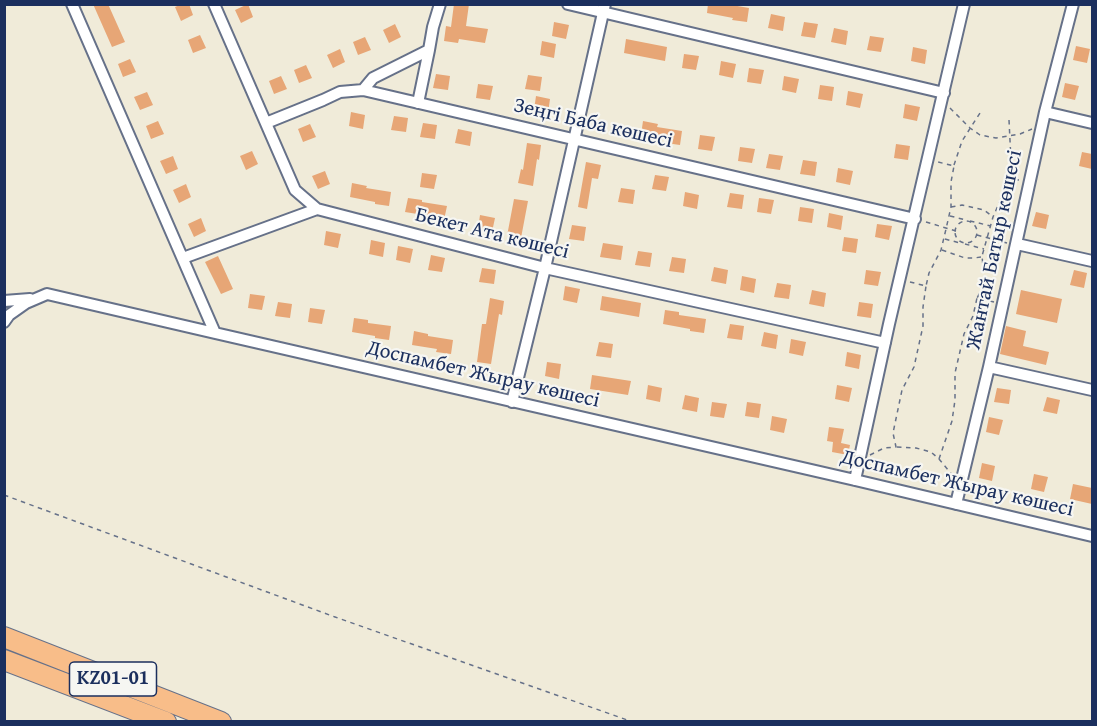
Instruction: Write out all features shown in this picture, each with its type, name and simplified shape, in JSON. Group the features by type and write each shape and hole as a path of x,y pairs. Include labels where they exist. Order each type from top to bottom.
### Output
{"highway":[{"name":"KZ01-01","path":"4,637 221,722"},
{"name":"KZ01-01","path":"4,660 166,722"}],"street":[{"path":"72,4 215,333"},
{"path":"418,103 433,27 440,4"},
{"path":"568,4 604,9 943,96"},
{"path":"855,480 964,4"},
{"name":"Жантай Батыр көшесі","path":"956,504 1017,244 1044,117 1073,4"},
{"name":"Бекет Ата көшесі","path":"214,5 295,190 317,209 545,268 885,343"},
{"path":"512,402 604,9"},
{"path":"363,90 373,78 429,51"},
{"name":"Зеңгі Баба көшесі","path":"266,123 340,92 363,90 915,219"},
{"path":"1044,117 1092,123"},
{"path":"183,258 317,209"},
{"path":"1017,244 1092,261"},
{"name":"Доспамбет Жырау көшесі","path":"4,301 36,298 47,294 1092,536"},
{"path":"4,322 9,315 36,298"},
{"path":"989,367 1092,390"}],"path":[{"path":"943,96 957,117 980,135 996,138 1020,134 1031,129 1044,117"},
{"path":"896,447 893,433 902,390 914,367 923,326 923,307 929,273 941,250 944,238 951,207 954,166 962,141 980,113"},
{"path":"939,459 952,421 955,373 964,334 983,287 982,256 993,217 1003,194 1011,161 1009,120"},
{"path":"928,160 954,166"},
{"path":"1006,179 1030,181"},
{"path":"951,207 962,205 984,210 993,217"},
{"path":"949,216 991,226"},
{"path":"915,219 956,232"},
{"path":"968,221 975,225 977,235 971,242 964,244 958,240 956,232 961,223 968,221"},
{"path":"977,235 1004,243 1017,244"},
{"path":"944,238 985,249"},
{"path":"941,250 965,258 982,256"},
{"path":"900,279 926,286"},
{"path":"977,298 1003,305"},
{"path":"860,460 884,448 916,448 931,452 952,475 960,490"},
{"path":"4,495 335,617 633,722"}],"building":[{"path":"93,4 108,4 125,42 112,47"},
{"path":"189,4 193,15 181,21 175,7"},
{"path":"248,4 253,17 241,23 235,10"},
{"path":"454,4 469,4 466,26 488,29 485,43 459,39 458,43 444,41 446,26 451,27"},
{"path":"708,4 749,8 747,22 707,13"},
{"path":"771,14 785,17 783,31 768,28"},
{"path":"554,22 569,25 566,39 552,36"},
{"path":"804,22 818,24 815,38 801,36"},
{"path":"395,24 401,37 389,43 383,30"},
{"path":"834,28 848,31 846,45 831,42"},
{"path":"200,35 206,48 193,53 188,40"},
{"path":"870,36 884,38 881,52 867,50"},
{"path":"365,37 371,50 358,55 353,42"},
{"path":"626,39 667,47 665,61 624,53"},
{"path":"542,41 556,44 554,58 540,55"},
{"path":"1076,46 1090,49 1087,63 1073,60"},
{"path":"913,47 927,50 925,64 911,61"},
{"path":"340,49 345,62 333,68 327,55"},
{"path":"684,54 699,56 696,70 682,68"},
{"path":"130,59 136,72 123,77 118,64"},
{"path":"721,61 736,64 733,78 719,75"},
{"path":"306,65 312,78 299,83 294,70"},
{"path":"749,68 764,70 761,84 747,82"},
{"path":"436,74 450,76 448,90 433,88"},
{"path":"528,75 542,77 540,91 525,89"},
{"path":"281,76 287,89 274,94 269,81"},
{"path":"784,76 799,79 796,93 782,90"},
{"path":"1065,83 1079,86 1075,100 1062,97"},
{"path":"478,84 493,86 490,100 476,98"},
{"path":"820,85 834,87 832,101 818,99"},
{"path":"848,91 863,94 860,108 846,105"},
{"path":"147,92 153,105 140,110 134,97"},
{"path":"536,96 550,99 548,113 534,110"},
{"path":"905,104 920,107 917,121 903,118"},
{"path":"351,112 365,115 363,129 349,126"},
{"path":"394,116 408,118 406,132 391,130"},
{"path":"158,121 164,134 151,139 146,126"},
{"path":"643,121 658,124 657,127 682,131 680,145 666,143 666,139 641,135"},
{"path":"423,123 437,125 435,139 420,137"},
{"path":"310,124 316,137 303,142 298,129"},
{"path":"458,129 472,132 470,146 455,143"},
{"path":"700,135 715,137 712,151 698,149"},
{"path":"527,143 541,145 533,186 518,183 521,169 523,170"},
{"path":"896,144 910,146 908,160 894,158"},
{"path":"740,147 755,149 752,163 738,161"},
{"path":"252,151 258,164 246,170 240,156"},
{"path":"1082,152 1092,154 1092,169 1079,166"},
{"path":"769,154 783,156 780,170 766,168"},
{"path":"173,156 178,169 166,174 160,161"},
{"path":"803,160 817,162 815,176 800,174"},
{"path":"586,162 601,165 598,179 592,178 587,209 578,207"},
{"path":"838,168 853,171 850,185 836,182"},
{"path":"325,171 330,184 318,189 312,176"},
{"path":"422,173 437,175 434,189 420,187"},
{"path":"655,175 669,177 666,191 652,189"},
{"path":"352,183 391,192 389,206 350,197"},
{"path":"186,184 191,197 179,203 173,190"},
{"path":"621,188 635,190 633,204 618,202"},
{"path":"685,192 699,195 697,209 683,206"},
{"path":"730,193 744,195 742,209 727,207"},
{"path":"408,198 447,206 444,220 405,212"},
{"path":"759,198 774,200 771,214 757,212"},
{"path":"514,199 528,201 521,238 507,236"},
{"path":"800,207 814,209 812,223 798,221"},
{"path":"1036,212 1049,215 1046,229 1032,226"},
{"path":"829,213 843,216 841,230 827,227"},
{"path":"480,215 495,218 492,232 478,229"},
{"path":"201,218 206,231 194,237 188,224"},
{"path":"877,224 892,226 889,240 875,237"},
{"path":"572,225 586,227 584,241 569,239"},
{"path":"326,231 341,234 338,248 324,245"},
{"path":"844,237 858,239 856,253 842,251"},
{"path":"371,240 385,243 383,257 369,254"},
{"path":"603,243 623,246 621,260 600,257"},
{"path":"398,246 413,249 410,263 396,260"},
{"path":"638,251 652,253 650,267 635,265"},
{"path":"431,255 445,258 442,272 428,270"},
{"path":"218,256 233,289 221,294 205,262"},
{"path":"672,257 686,259 684,273 669,271"},
{"path":"714,267 728,270 726,284 711,281"},
{"path":"482,268 496,270 494,284 479,282"},
{"path":"866,270 881,272 878,286 864,284"},
{"path":"1074,270 1087,273 1084,288 1070,285"},
{"path":"742,276 756,279 754,293 740,290"},
{"path":"777,283 791,285 789,299 774,297"},
{"path":"565,286 580,289 577,303 563,300"},
{"path":"812,290 826,293 824,307 809,304"},
{"path":"1021,290 1062,299 1057,323 1016,314"},
{"path":"250,294 265,296 262,310 248,308"},
{"path":"602,296 641,303 639,317 600,310"},
{"path":"490,298 504,301 502,315 499,314 491,364 477,362 482,324 486,324"},
{"path":"278,302 292,304 290,318 275,316"},
{"path":"859,302 873,304 871,318 857,316"},
{"path":"310,308 325,310 322,324 308,322"},
{"path":"665,310 679,312 679,315 706,319 704,333 663,324"},
{"path":"354,318 368,320 368,323 391,326 389,340 352,332"},
{"path":"730,324 744,326 742,340 727,338"},
{"path":"1006,326 1026,331 1023,346 1049,352 1046,365 1000,354"},
{"path":"414,331 453,340 451,354 412,345"},
{"path":"764,332 778,335 776,349 761,346"},
{"path":"791,339 806,342 803,356 789,353"},
{"path":"599,342 613,344 611,358 596,356"},
{"path":"847,352 861,355 859,369 845,366"},
{"path":"547,362 561,364 559,379 545,376"},
{"path":"592,375 631,381 628,395 590,389"},
{"path":"648,385 662,388 660,402 646,399"},
{"path":"837,385 852,388 849,402 835,399"},
{"path":"997,388 1011,390 1009,404 994,402"},
{"path":"685,395 699,398 697,412 682,409"},
{"path":"1047,397 1060,400 1057,414 1043,411"},
{"path":"712,402 727,404 724,418 710,416"},
{"path":"747,402 761,404 759,418 745,416"},
{"path":"772,416 787,419 784,433 770,430"},
{"path":"989,417 1003,420 999,435 986,432"},
{"path":"829,427 844,429 841,443 850,445 848,455 832,452 833,442 827,441"},
{"path":"982,463 995,466 992,481 979,478"},
{"path":"1034,474 1048,477 1044,492 1031,489"},
{"path":"1073,484 1092,488 1092,504 1070,499"}]}
